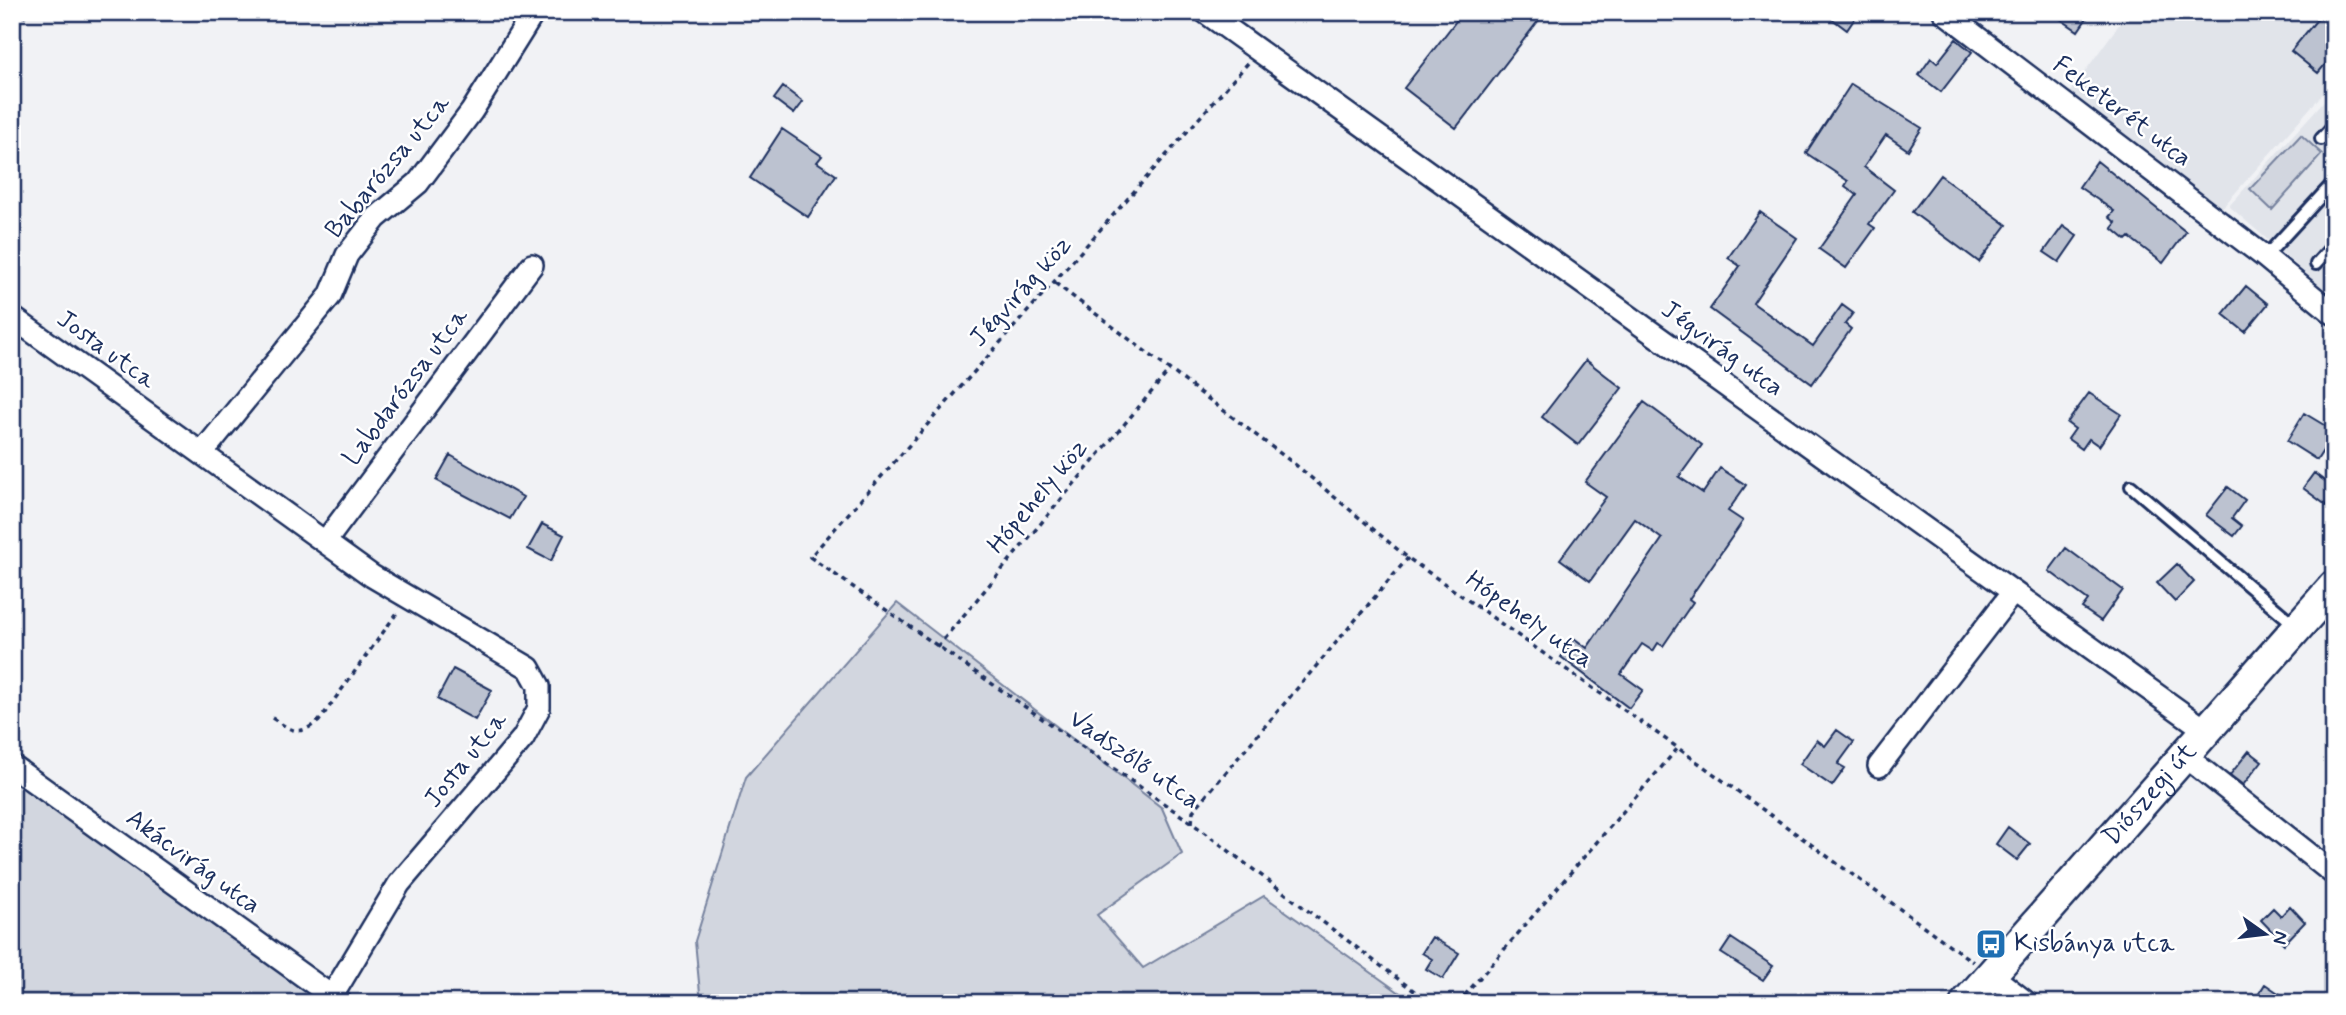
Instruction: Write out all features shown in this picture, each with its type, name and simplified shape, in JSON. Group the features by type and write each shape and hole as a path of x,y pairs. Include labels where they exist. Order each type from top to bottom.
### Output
{"main road":[{"name":"Diószegi út","path":"1966,1003 2334,586"}],"street":[{"name":"Babarózsa utca","path":"202,453 330,296 347,255 376,218 418,183 472,111 534,12"},
{"name":"Jégvirág utca","path":"1205,12 2207,731"},
{"name":"Feketerét utca","path":"1944,12 2266,257 2334,314"},
{"name":"Labdarózsa utca","path":"325,542 532,265"},
{"name":"Josta utca","path":"12,317 407,598 529,668 539,686 539,708 523,738 399,884 337,1000"},
{"path":"1879,766 2013,592"},
{"path":"2185,756 2334,874"},
{"name":"Akácvirág utca","path":"12,766 337,1000"},
{"path":"1991,975 2027,1003"}],"lane":[{"path":"2320,139 2334,125"},
{"path":"2266,257 2334,181"},
{"path":"2316,264 2334,244"},
{"path":"2131,485 2298,627"}],"path":[{"path":"12,34 27,12"},
{"name":"Jégvirág köz","path":"810,557 1258,51"},
{"name":"Hópehely utca","path":"1055,283 1297,466 1408,558 1678,748 1991,975"},
{"name":"Hópehely köz","path":"937,647 1170,371"},
{"name":"Vadszőlő utca","path":"810,557 1192,823 1430,1003"},
{"path":"1192,823 1193,811 1408,558"},
{"path":"272,718 292,731 305,731 318,722 407,598"},
{"path":"1458,1003 1678,748"}],"shaded area":[{"path":"2128,12 2334,12 2334,81 2207,225 2065,99"},
{"path":"2334,90 2334,298 2229,206"},
{"path":"2301,135 2322,154 2272,210 2250,189"},
{"path":"897,603 1162,808 1182,854 1097,915 1143,968 1264,896 1414,1003 701,1003 695,941 746,777"},
{"path":"12,776 330,1003 12,1003"}],"building":[{"path":"1463,12 1545,12 1456,128 1404,88"},
{"path":"1823,12 1859,12 1847,30"},
{"path":"2050,12 2091,12 2078,31"},
{"path":"2323,12 2334,12 2334,54 2318,73 2291,51"},
{"path":"1956,39 1972,52 1941,92 1919,75 1931,58 1937,63"},
{"path":"1851,84 1922,128 1908,150 1886,135 1864,167 1894,190 1869,224 1875,228 1846,268 1819,249 1857,195 1845,186 1848,181 1806,153"},
{"path":"783,87 803,102 794,114 774,99"},
{"path":"782,129 822,156 817,162 836,175 808,217 750,178"},
{"path":"2097,161 2186,232 2163,263 2129,237 2126,240 2112,228 2116,223 2109,217 2114,211 2079,187"},
{"path":"1940,175 2007,225 1979,262 1912,212"},
{"path":"1760,212 1797,238 1753,303 1813,346 1842,305 1853,313 1845,324 1851,329 1812,384 1710,309 1740,266 1728,258"},
{"path":"2063,226 2077,236 2059,262 2044,252"},
{"path":"2246,286 2268,304 2245,332 2223,314"},
{"path":"1586,360 1622,388 1578,445 1542,417"},
{"path":"2089,393 2121,414 2099,446 2089,439 2082,449 2068,439 2075,429 2067,423"},
{"path":"1644,402 1702,445 1679,477 1703,493 1720,468 1746,485 1728,511 1743,521 1689,599 1693,602 1663,646 1658,643 1653,651 1642,644 1621,674 1643,690 1629,708 1561,657 1575,639 1587,648 1662,539 1635,519 1590,581 1560,559 1606,497 1585,482"},
{"path":"2304,413 2334,431 2334,452 2326,446 2317,460 2287,441"},
{"path":"450,455 523,497 510,519 436,480"},
{"path":"2314,473 2334,488 2334,511 2303,488"},
{"path":"2228,487 2245,500 2232,518 2242,526 2234,536 2206,515"},
{"path":"542,524 564,535 551,561 528,549"},
{"path":"2066,548 2123,590 2101,621 2082,608 2088,600 2049,571"},
{"path":"2177,564 2194,582 2175,602 2157,583"},
{"path":"453,669 492,690 475,720 437,699"},
{"path":"1837,730 1854,742 1838,764 1845,768 1832,786 1800,764 1817,740 1825,746"},
{"path":"2249,751 2262,761 2243,785 2230,775"},
{"path":"2008,827 2030,844 2017,860 1996,844"},
{"path":"2290,906 2305,922 2284,944 2261,920 2273,908 2281,916"},
{"path":"1432,937 1459,953 1443,979 1426,969 1432,959 1422,953"},
{"path":"1731,938 1773,966 1763,980 1721,953"},
{"path":"2265,984 2293,1003 2253,1003"}],"place":[{"name":"Kisbánya utca","path":"1991,944"}]}
